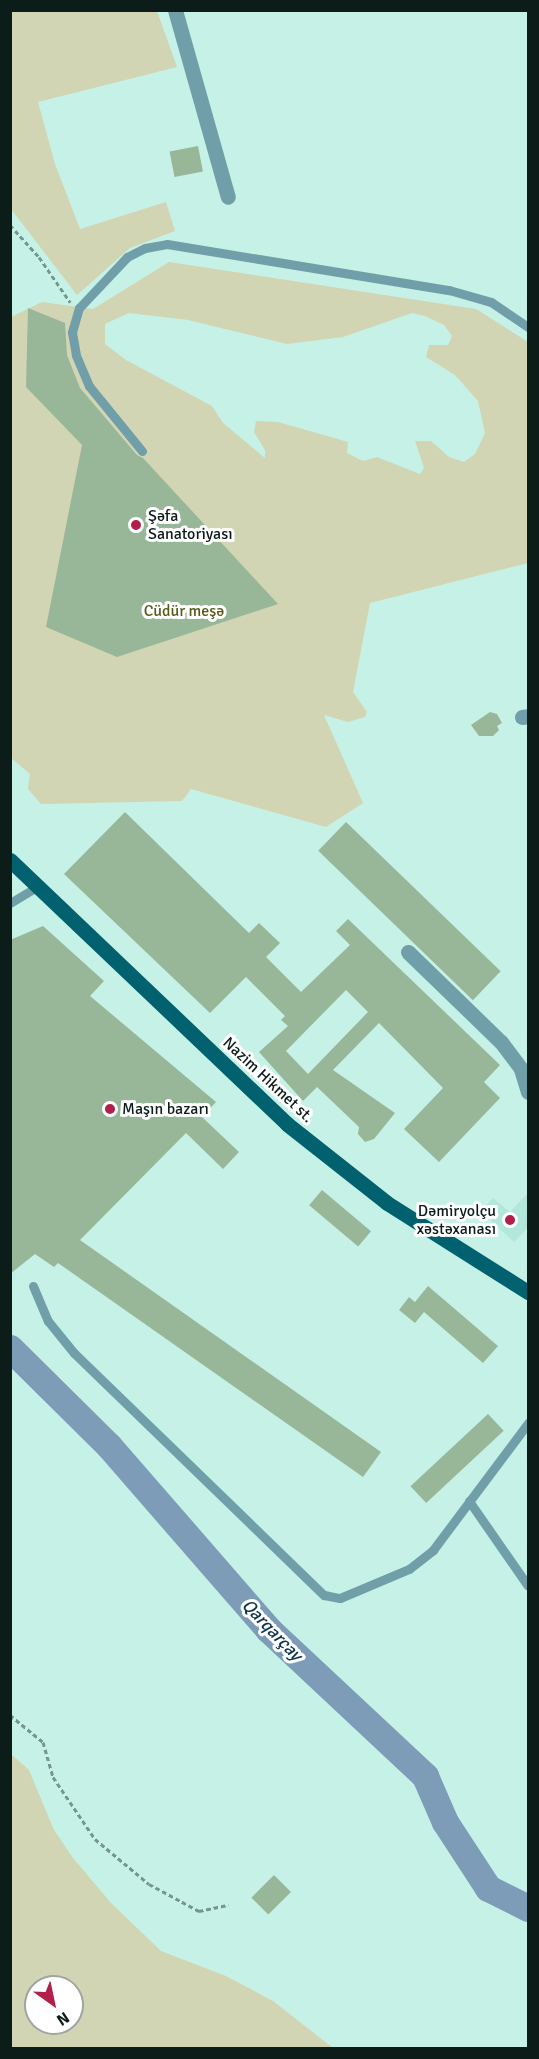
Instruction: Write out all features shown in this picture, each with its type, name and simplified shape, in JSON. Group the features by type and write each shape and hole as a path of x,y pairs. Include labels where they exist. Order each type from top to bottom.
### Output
{"main road":[{"name":"Nazim Hikmet st.","path":"10,860 287,1124 357,1182 528,1292"}],"street":[{"path":"175,10 228,197"},
{"path":"408,952 501,1042 521,1068 528,1092"}],"lane":[{"path":"142,451 88,386 76,355 72,332 78,308 127,256 167,244 449,290 491,302 528,327"},
{"path":"10,903 38,886"},
{"path":"33,1286 48,1321 74,1353 324,1595 340,1598 410,1569 433,1550 528,1423"},
{"path":"470,1501 528,1586"}],"path":[{"path":"10,225 39,257 69,302 78,308"},
{"path":"10,1715 43,1742 53,1777 95,1839 149,1884 199,1911 228,1905"}],"shaded area":[{"name":"Dəmiryolçu xəstəxanası","path":"528,1193 528,1228 514,1242 481,1211 493,1198 510,1212"}],"green space":[{"path":"11,10 157,11 177,67 38,102 55,164 80,229 166,202 175,231 130,248 77,295 11,209"},
{"name":"Cüdür meşə","path":"169,262 476,309 528,342 528,563 370,603 353,692 367,712 365,717 348,722 324,715 363,803 326,827 191,789 182,801 41,804 28,789 30,774 11,758 11,317 42,302 93,309","holes":["129,313 188,320 287,344 343,337 412,313 425,316 444,325 452,336 448,345 429,345 426,357 455,375 478,401 485,433 475,454 464,462 449,457 431,441 415,441 424,468 420,474 377,457 363,461 347,453 348,442 278,422 256,421 254,432 265,450 265,458 223,423 212,406 126,360 105,344 105,324"]},
{"path":"11,1754 29,1770 54,1830 73,1858 111,1903 161,1951 226,1976 273,2001 333,2048 11,2048"}],"building":[{"path":"198,146 203,172 174,177 170,152"},
{"name":"Şəfa Sanatoriyası","path":"28,308 65,323 67,355 80,388 137,455 143,458 278,604 117,657 46,627 82,445 26,387"},
{"path":"490,712 497,714 502,723 497,726 499,730 493,736 479,736 471,725"},
{"path":"125,812 249,933 259,923 280,943 266,957 301,992 350,945 336,931 348,919 500,1065 484,1082 500,1098 439,1162 404,1129 443,1088 379,1023 333,1070 395,1113 374,1139 365,1142 358,1134 359,1127 317,1087 303,1101 259,1052 288,1026 281,1020 285,1016 246,977 210,1013 64,874","holes":["346,990 368,1012 308,1074 286,1051"]},
{"path":"346,822 501,971 473,1000 318,851"},
{"name":"Maşın bazarı","path":"43,926 104,981 90,996 216,1102 202,1117 239,1152 223,1169 186,1133 80,1240 381,1452 363,1477 58,1263 54,1267 35,1254 10,1274 10,940"},
{"path":"322,1190 371,1231 358,1246 309,1205"},
{"path":"428,1286 498,1346 483,1363 424,1312 415,1323 399,1310 409,1297 415,1302"},
{"path":"488,1414 504,1431 426,1503 410,1486"},
{"path":"274,1875 291,1892 268,1915 251,1898"}],"waterway":[{"name":"Qarqarçay","path":"10,1348 109,1446 269,1630 425,1776 445,1822 488,1888 528,1908"}],"place":[{"name":"Şəfa Sanatoriyası","path":"136,525"},
{"name":"Maşın bazarı","path":"110,1109"},
{"name":"Dəmiryolçu xəstəxanası","path":"510,1220"}]}
